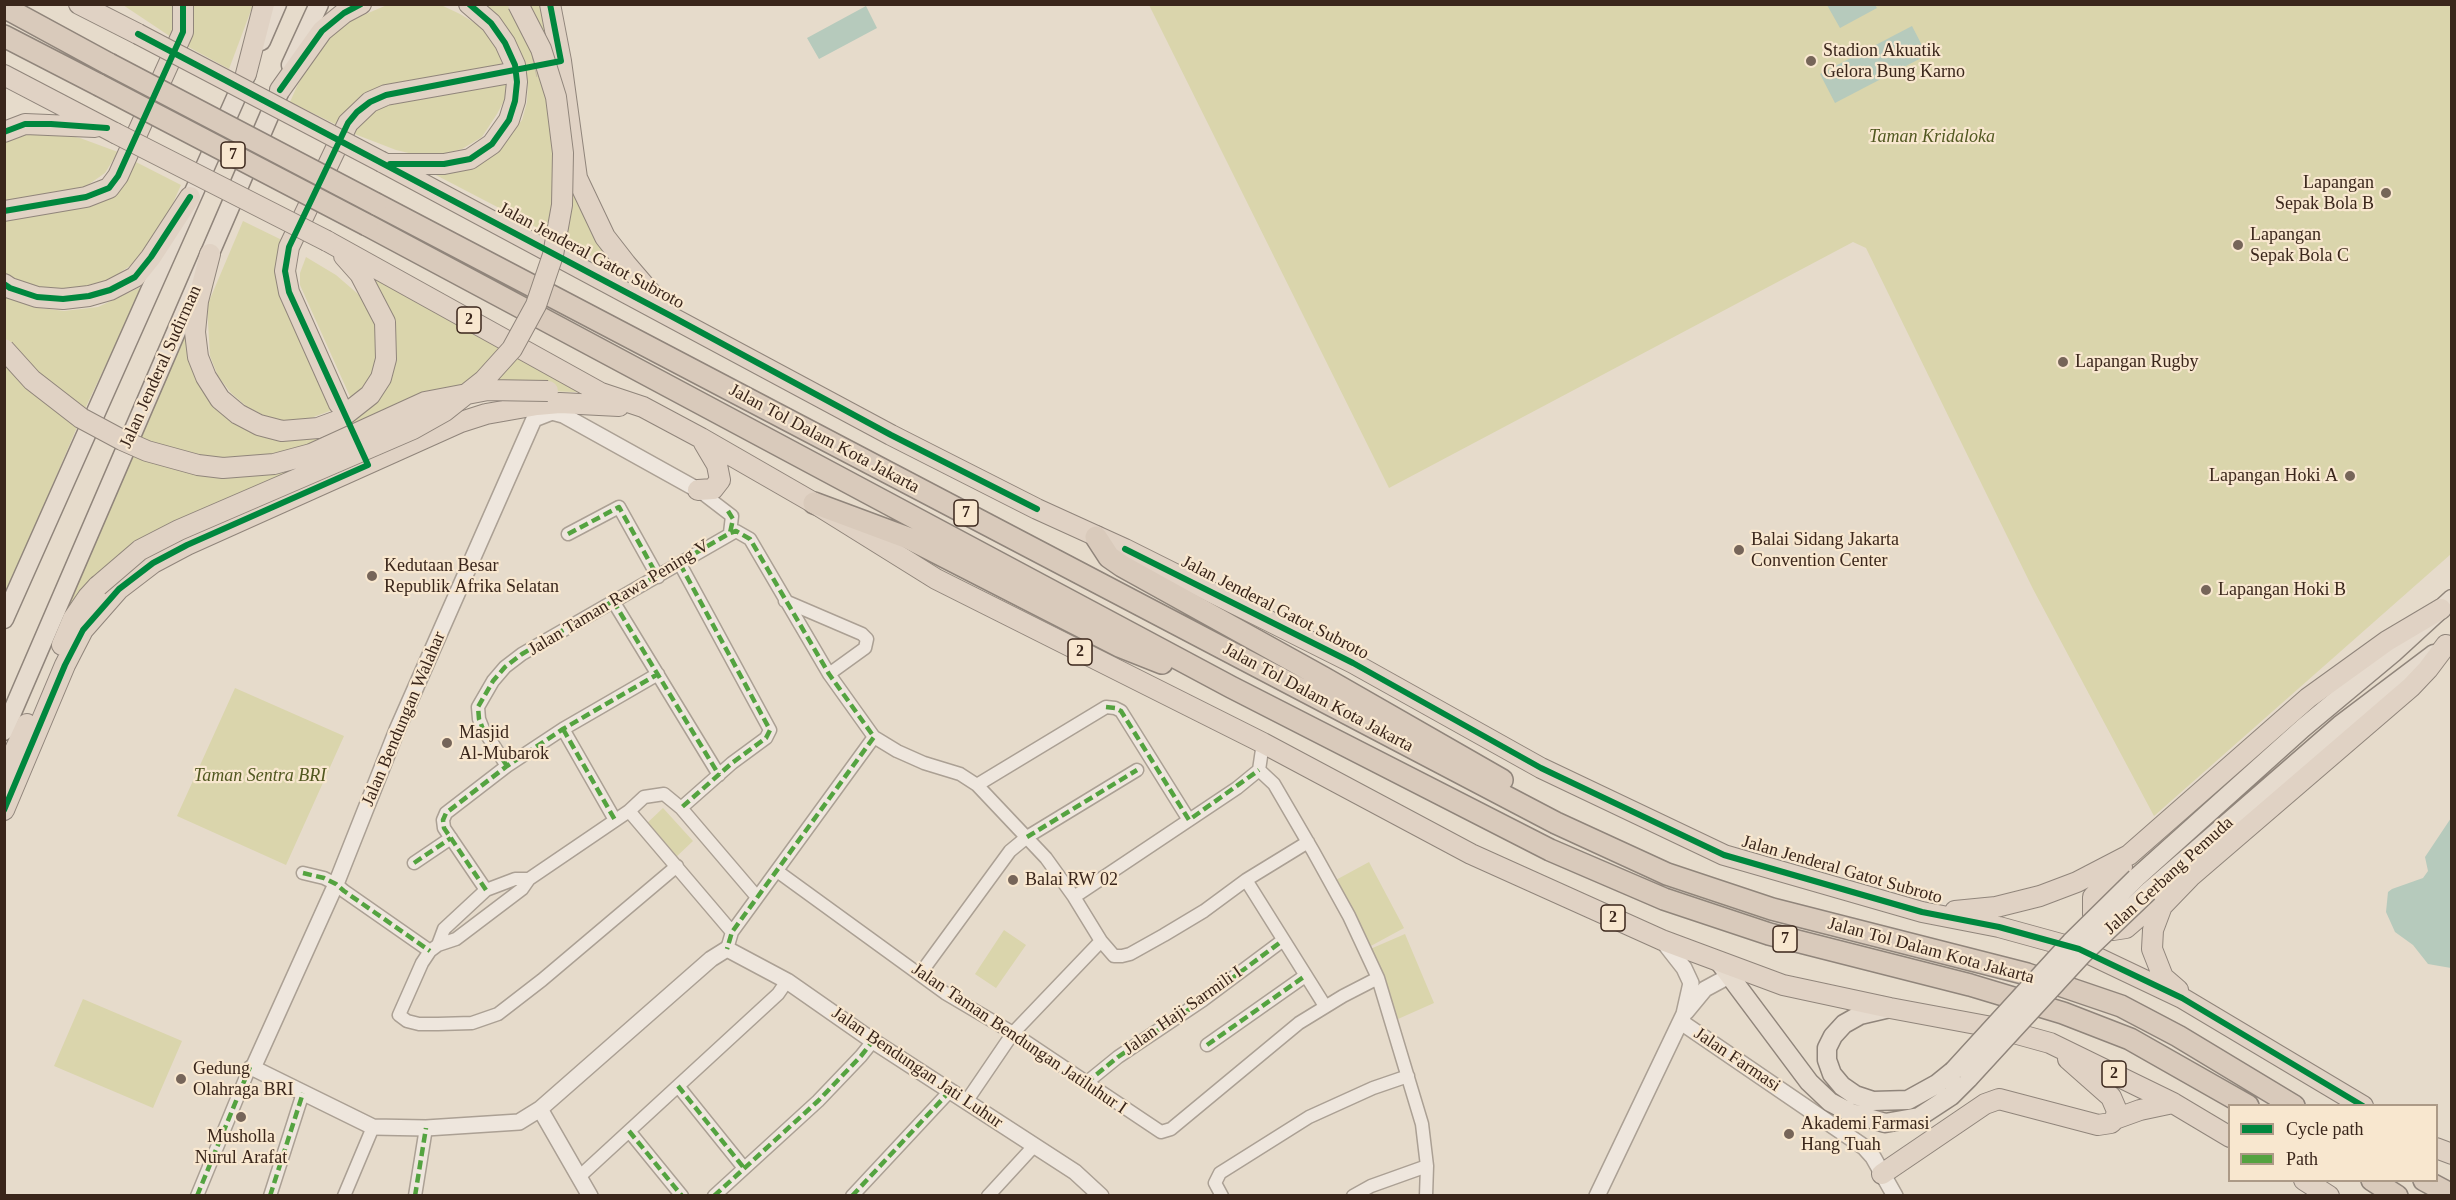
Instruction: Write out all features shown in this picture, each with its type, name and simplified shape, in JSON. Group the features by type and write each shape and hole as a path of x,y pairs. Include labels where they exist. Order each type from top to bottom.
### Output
{"highway":[{"name":"Jalan Jenderal Gatot Subroto","path":"79,4 384,163 891,435 1353,663 1541,768 1724,855 1922,912 1999,927 2079,949 2130,972 2214,1016 2360,1104"},
{"path":"107,4 134,32"},
{"path":"4,211 86,197 109,188 118,176 183,32 183,4"},
{"path":"246,74 264,4"},
{"path":"280,90 322,31 344,13 361,4"},
{"path":"384,163 444,164 470,159 492,144 509,120 515,101 517,82 514,64 505,43 491,23 469,4"},
{"path":"4,774 73,619 98,586 140,550 179,530 413,429 445,411 484,380 512,349 536,305 553,255 562,205 563,153 556,97 541,49 518,4"},
{"path":"550,4 561,62 577,178 605,237 671,316"},
{"name":"Jalan Tol Dalam Kota Jakarta","path":"4,7 1551,821 1667,874 1772,909 2027,974 2121,1006 2178,1036 2291,1104"},
{"name":"Jalan Tol Dalam Kota Jakarta","path":"4,36 367,225 1231,687 1551,850 1664,899 1769,934 1970,986 2063,1013 2130,1039 2244,1104"},
{"path":"535,67 561,62"},
{"path":"339,404 289,292 285,271 289,247 348,123 370,102 386,95 505,74"},
{"name":"2","path":"4,75 332,244 601,393 642,407 701,438 814,503 936,579 1263,743 1471,854 1724,969 1783,985 1992,1027 2050,1043 2173,1103 2228,1136"},
{"path":"4,132 25,124 51,124 111,130"},
{"path":"4,284 37,297 89,296 110,290 135,277 151,258 190,197"},
{"path":"210,254 198,301 195,332 198,357 206,377 220,399 238,414 259,425 282,431 300,431 337,421 357,407 370,395 381,378 386,359 385,321 360,274 332,244"},
{"path":"4,349 32,380 81,418 147,452 198,465 223,468 274,464 311,454 425,402 488,390 601,393"},
{"path":"4,810 65,665 83,630 119,589 153,563 187,545 367,463 461,422 486,414 560,403 642,407"},
{"path":"698,490 712,489 720,480 717,465 701,438"},
{"path":"814,503 908,538 1119,646 1231,687"},
{"path":"1096,537 1109,557 1122,566 1334,683 1520,790 1551,821"},
{"path":"1922,912 1977,910 2040,896 2077,882 2128,855 2308,698 2387,641 2446,604"},
{"path":"2214,1016 2170,984 2158,968 2152,949 2152,930 2162,906 2190,877 2410,687 2428,669 2449,642"},
{"path":"2149,839 2141,850 2100,886 2092,897 2093,915 2101,925 2113,930 2126,928 2178,883 2190,877"},
{"path":"2050,1043 2111,1097 2117,1111 2115,1119"},
{"path":"1882,1174 1985,1104 1999,1099 2098,1125 2111,1123 2115,1119 2157,1105 2173,1103"},
{"path":"2307,1182 2329,1196"},
{"path":"2375,1182 2397,1196"},
{"path":"2428,1182 2451,1195"}],"main road":[{"path":"4,619 277,4"},
{"name":"Jalan Jenderal Sudirman","path":"4,731 319,4"},
{"name":"Jalan Gerbang Pemuda","path":"1724,969 1809,1082 1830,1102 1851,1113 1885,1123 1919,1117 1951,1096 1961,1075 2072,942 2136,878 2446,604"},
{"name":"Jalan Gerbang Pemuda","path":"1890,1008 1860,1015 1844,1024 1833,1036 1827,1048 1827,1060 1832,1074 1842,1086 1855,1095 1873,1101 1908,1100 1937,1084 1961,1075 2148,892 2340,725 2449,642"}],"street":[{"name":"Jalan Bendungan Walahar","path":"251,1068 336,884 397,730 534,419 552,412 563,415 698,490 732,516 735,533"},
{"path":"568,534 619,507 658,577"},
{"path":"735,533 750,539 829,674 874,737 897,751 924,763 960,774 977,785 1046,858 1101,941 1117,957 1130,954 1204,911 1245,880 1308,842"},
{"name":"Jalan Taman Rawa Pening V","path":"507,766 479,719 478,707 493,681 522,654 735,533"},
{"path":"680,564 770,730 766,738 681,808"},
{"path":"613,601 719,775"},
{"path":"785,601 862,634 867,639 865,648 829,674"},
{"path":"486,890 442,824 446,813 507,766 563,729 658,674"},
{"path":"977,785 1106,707 1115,708 1121,711 1189,820"},
{"path":"563,729 615,820"},
{"path":"197,1196 251,1068 373,1127 426,1128 519,1122 540,1109 711,958 727,949 732,932 874,737"},
{"path":"1074,897 1259,770 1263,743"},
{"path":"920,975 1002,859 1027,837 1137,770"},
{"path":"1259,770 1274,784 1308,842 1349,916 1378,978 1422,1124 1427,1166 1426,1196"},
{"path":"434,948 456,939 522,889 529,879 629,811 644,797 653,794 664,794 681,808 757,897"},
{"path":"629,811 732,932"},
{"path":"414,863 451,838"},
{"path":"529,879 515,879 486,890 444,929 434,948 422,963 398,1013 401,1018 407,1021 438,1024 472,1023 498,1014 542,980 677,866"},
{"name":"Jalan Taman Bendungan Jatiluhur I","path":"777,871 945,993 1013,1033 1157,1131 1166,1132 1299,1023 1325,1006 1378,978"},
{"path":"303,873 324,878 336,884 434,948"},
{"path":"1245,880 1325,1006"},
{"path":"1597,1196 1682,1018 1691,983 1684,968 1662,940"},
{"path":"966,1102 1013,1033 1101,941"},
{"name":"Jalan Haji Sarmili I","path":"1086,1083 1118,1057 1203,1000 1282,941"},
{"name":"Jalan Bendungan Jati Luhur","path":"727,949 787,981 946,1096 966,1102 1075,1172 1101,1196"},
{"path":"1682,1018 1724,969"},
{"path":"1207,1046 1305,976"},
{"path":"579,1177 778,994 787,981"},
{"name":"Jalan Farmasi","path":"1682,1018 1864,1147 1895,1196"},
{"path":"721,1193 744,1168 818,1101 873,1041"},
{"path":"1222,1196 1215,1183 1220,1173 1309,1117 1373,1088 1408,1076"},
{"path":"678,1086 744,1168"},
{"path":"270,1196 303,1093"},
{"path":"852,1196 946,1096"},
{"path":"540,1109 590,1196"},
{"path":"344,1196 373,1127"},
{"path":"415,1196 426,1128"},
{"path":"629,1131 682,1196"},
{"path":"988,1196 1034,1146"},
{"path":"1353,1196 1427,1166"}],"green space":[{"path":"123,5 176,5 177,18 171,37"},
{"path":"189,5 253,5 229,69 183,44"},
{"path":"387,5 441,5 460,14 483,28 498,45 507,65 380,92 339,126 290,102 326,37 345,23"},
{"path":"482,5 545,5 573,184 620,271 434,174 467,168 494,154 522,120 527,102 528,83"},
{"name":"Taman Kridaloka","path":"1149,5 2451,5 2451,554 2154,816 2033,589 1866,248 1853,242 1389,488"},
{"path":"508,81 506,97 482,137 462,149 442,154 417,155 396,150 352,133 371,112 385,106"},
{"path":"56,133 80,138 118,152 105,173 85,187 5,202 5,142 26,135"},
{"path":"132,160 181,185 159,235 142,258 95,289 41,293 5,276 5,218 92,201"},
{"path":"243,221 286,242 279,266 335,409 311,418 288,421 269,418 246,406 231,393 218,376 210,356 207,306"},
{"path":"336,246 601,393 548,391 425,402 73,619 51,640 179,323 195,333 220,399 282,431 357,407 387,341"},
{"path":"306,257 336,275 358,294 373,316 379,343 375,371 367,385 352,401 300,285 300,273"},
{"path":"143,286 83,413 5,597 5,295 32,307 64,311 98,307"},
{"name":"Taman Sentra BRI","path":"235,688 344,736 286,865 177,816"},
{"path":"663,808 693,841 674,859 644,826"},
{"path":"1369,862 1404,928 1369,947 1334,881"},
{"path":"1004,930 1026,945 996,988 975,974"},
{"path":"1405,934 1434,1003 1398,1019 1368,950"},
{"path":"83,999 182,1041 153,1108 54,1066"}],"shaded area":[{"path":"1827,5 1875,5 1877,8 1840,28"},
{"path":"866,6 877,28 819,59 807,38"},
{"path":"1912,26 1927,55 1835,103 1820,74"},
{"path":"2451,818 2451,968 2428,964 2413,945 2395,932 2386,912 2388,892 2423,878 2428,871 2425,857"}],"tunnel":[{"path":"505,74 535,67"}],"marked path":[{"path":"568,534 619,507 658,577"},
{"path":"728,511 733,519 730,533"},
{"path":"507,766 483,729 478,707 493,681 505,667 522,654 730,533 736,531 750,539 829,674 874,737 732,932 727,949"},
{"path":"680,564 770,730 766,738 732,763 681,808"},
{"path":"613,601 719,775"},
{"path":"486,890 444,828 443,820 446,813 507,766 563,729 658,674"},
{"path":"1106,707 1121,711 1189,820 1259,770"},
{"path":"563,729 615,820"},
{"path":"1027,837 1137,770"},
{"path":"414,863 451,838"},
{"path":"303,873 324,878 336,884 430,951"},
{"path":"1086,1083 1118,1057 1203,1000 1282,941"},
{"path":"1207,1045 1305,976"},
{"path":"714,1196 818,1101 873,1041"},
{"path":"197,1196 250,1067"},
{"path":"678,1086 744,1168"},
{"path":"852,1196 950,1091"},
{"path":"270,1196 303,1093"},
{"path":"415,1196 426,1128"},
{"path":"629,1131 682,1196"}],"cycle path":[{"path":"4,211 86,197 109,188 118,176 183,32 183,4"},
{"path":"280,90 322,31 344,13 361,4"},
{"path":"390,164 444,164 470,159 492,144 509,120 515,101 517,82 515,65 505,43 491,23 469,4"},
{"path":"4,810 65,665 83,630 119,589 153,563 187,545 368,465 289,292 285,271 289,247 348,123 357,112 370,102 386,95 561,61 550,4"},
{"path":"138,34 891,435 1037,509"},
{"path":"4,132 25,124 107,128"},
{"path":"4,284 37,297 63,299 89,296 110,290 135,277 151,257 190,197"},
{"path":"1125,549 1353,663 1541,768 1724,855 1922,912 1999,927 2079,949 2182,998 2360,1104"}],"place":[{"name":"Stadion Akuatik Gelora Bung Karno","path":"1811,61"},
{"name":"Lapangan Sepak Bola B","path":"2386,193"},
{"name":"Lapangan Sepak Bola C","path":"2238,245"},
{"name":"Lapangan Rugby","path":"2063,362"},
{"name":"Lapangan Hoki A","path":"2350,476"},
{"name":"Balai Sidang Jakarta Convention Center","path":"1739,550"},
{"name":"Kedutaan Besar Republik Afrika Selatan","path":"372,576"},
{"name":"Lapangan Hoki B","path":"2206,590"},
{"name":"Masjid Al-Mubarok","path":"447,743"},
{"name":"Balai RW 02","path":"1013,880"},
{"name":"Gedung Olahraga BRI","path":"181,1079"},
{"name":"Musholla Nurul Arafat","path":"241,1117"},
{"name":"Akademi Farmasi Hang Tuah","path":"1789,1134"}]}
